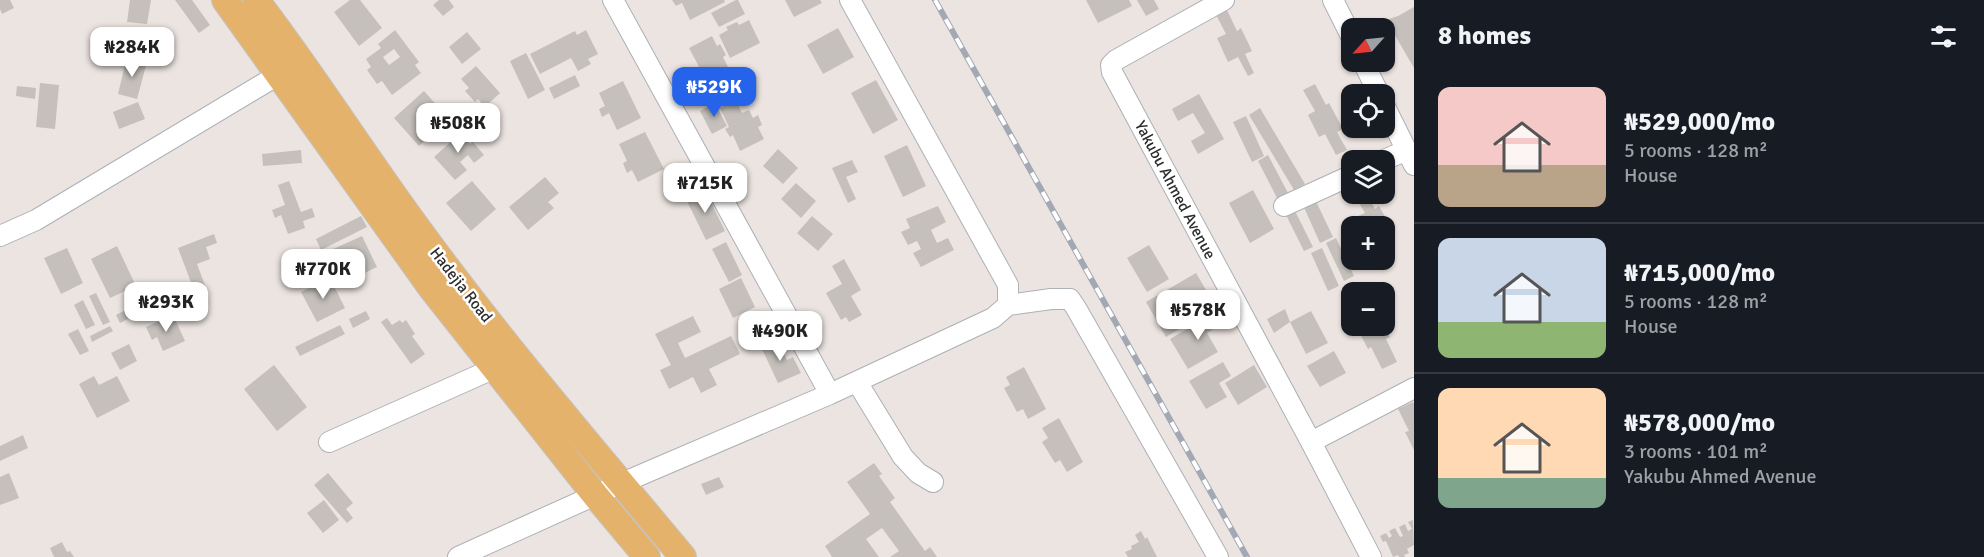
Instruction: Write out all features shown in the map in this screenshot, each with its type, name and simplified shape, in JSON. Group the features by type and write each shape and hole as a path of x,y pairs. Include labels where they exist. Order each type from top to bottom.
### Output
{"main road":[{"name":"Hadejia Road","path":"225,0 432,289 648,557"},
{"name":"Hadejia Road","path":"256,0 300,58 409,216 458,282 683,557"}],"street":[{"path":"613,0 830,394"},
{"path":"850,0 1008,285 1008,305"},
{"name":"Yakubu Ahmed Avenue","path":"1224,0 1116,60 1112,65 1112,72 1371,557"},
{"path":"1333,0 1342,18"},
{"path":"0,236 36,220 278,75 300,58"},
{"path":"1395,127 1410,158 1395,159"},
{"path":"1284,206 1341,180"},
{"path":"458,557 622,483 830,394 993,318 1008,305 1051,299 1070,299 1218,557"},
{"path":"329,442 495,368"},
{"path":"857,381 903,457 918,473 933,482"},
{"path":"1311,442 1414,387"}],"building":[{"path":"0,0 10,0 14,8 2,14"},
{"path":"130,0 151,0 147,24 127,22"},
{"path":"175,0 192,0 210,25 199,33"},
{"path":"350,0 360,0 382,28 359,46 334,12"},
{"path":"439,0 449,0 454,7 443,16 433,5"},
{"path":"672,0 724,0 725,2 690,20 682,3 676,6"},
{"path":"736,0 745,14 719,27 711,13"},
{"path":"785,0 820,0 822,3 794,17"},
{"path":"1086,0 1129,0 1132,6 1098,23"},
{"path":"1137,0 1154,0 1159,9 1146,16"},
{"path":"1414,7 1414,68 1395,35 1395,18 1392,18"},
{"path":"1227,10 1237,31 1241,28 1252,51 1245,54 1254,73 1248,76 1238,57 1228,62 1217,38 1226,34 1216,15"},
{"path":"749,20 760,43 730,58 719,35 728,30 726,27 737,22 739,25"},
{"path":"838,28 854,57 823,74 807,45"},
{"path":"395,30 419,62 415,65 421,73 392,95 382,81 377,84 367,70 371,67 366,59 381,48 378,44","holes":["394,49 400,57 389,65 383,57"]},
{"path":"586,30 598,54 588,59 591,64 578,71 571,58 540,74 530,54 575,31 577,35"},
{"path":"467,32 481,49 462,64 449,47"},
{"path":"712,36 717,46 720,44 726,55 723,57 728,67 705,78 689,48"},
{"path":"526,53 545,90 528,99 510,61"},
{"path":"127,57 147,62 137,99 118,94"},
{"path":"476,66 500,93 485,107 478,99 475,102 465,91 469,88 461,79"},
{"path":"575,75 580,86 554,99 549,88"},
{"path":"876,80 898,120 873,134 851,93"},
{"path":"623,81 641,118 617,130 609,113 602,117 599,109 605,106 599,93"},
{"path":"40,83 59,85 55,129 36,127"},
{"path":"1315,84 1326,105 1329,103 1341,125 1341,130 1337,132 1347,150 1341,150 1341,153 1336,155 1325,134 1319,137 1308,115 1315,111 1303,90"},
{"path":"17,86 36,88 35,99 16,96"},
{"path":"424,91 449,119 419,146 394,118"},
{"path":"1199,94 1224,139 1198,154 1191,141 1205,133 1193,113 1178,121 1172,109"},
{"path":"736,101 742,113 749,110 753,118 758,115 762,125 758,127 764,139 740,151 733,135 730,137 725,129 729,127 720,108"},
{"path":"138,102 145,119 119,129 113,112"},
{"path":"715,103 727,126 712,134 700,111"},
{"path":"1260,108 1305,184 1294,190 1249,115"},
{"path":"1246,116 1264,156 1252,162 1233,122"},
{"path":"459,127 469,138 466,140 470,144 473,142 484,155 474,163 468,155 460,162 467,170 455,180 434,157 453,140 450,136"},
{"path":"645,132 664,169 638,182 632,170 627,173 623,163 627,161 619,144"},
{"path":"907,145 926,186 903,197 884,156"},
{"path":"778,149 798,168 783,184 763,166"},
{"path":"301,150 302,163 263,166 262,154"},
{"path":"1268,155 1288,193 1277,198 1258,161"},
{"path":"852,160 858,172 846,177 856,199 848,203 832,168"},
{"path":"545,177 559,193 548,202 554,208 528,230 509,207"},
{"path":"289,181 301,212 312,208 315,217 303,221 305,228 288,234 281,215 275,218 272,210 285,205 278,185"},
{"path":"472,181 496,209 471,231 446,203"},
{"path":"796,183 816,201 801,218 781,199"},
{"path":"704,188 725,231 706,240 685,197"},
{"path":"1253,190 1274,229 1250,243 1229,203"},
{"path":"1314,197 1333,237 1320,243 1302,203"},
{"path":"1360,204 1372,204 1375,209 1379,206 1385,216 1358,216 1365,213"},
{"path":"938,206 946,222 931,230 937,243 948,238 954,250 921,267 913,253 921,249 917,241 908,245 901,232 910,228 906,219"},
{"path":"1294,209 1313,247 1304,251 1285,213"},
{"path":"361,216 367,227 321,250 316,239"},
{"path":"812,216 833,234 818,251 797,233"},
{"path":"214,234 217,243 206,247 210,259 197,264 206,288 195,293 178,248"},
{"path":"362,236 377,267 346,282 331,250"},
{"path":"1336,238 1341,249 1341,270 1351,270 1354,276 1344,281 1326,243"},
{"path":"726,242 742,275 729,282 712,249"},
{"path":"1149,245 1169,279 1147,292 1127,258"},
{"path":"117,246 136,286 110,298 91,259"},
{"path":"67,248 83,283 61,294 44,258"},
{"path":"1322,248 1339,286 1328,291 1311,253"},
{"path":"844,259 861,290 851,296 862,315 849,322 846,317 841,320 826,293 842,284 832,266"},
{"path":"332,263 337,271 324,279 320,270"},
{"path":"1196,273 1216,307 1166,337 1146,302"},
{"path":"330,278 345,308 317,322 301,292"},
{"path":"741,278 755,307 733,318 719,289"},
{"path":"96,293 110,322 103,325 89,296"},
{"path":"83,300 95,325 86,329 74,305"},
{"path":"143,301 147,309 120,323 116,315"},
{"path":"1285,309 1290,322 1274,333 1267,319"},
{"path":"366,311 370,319 353,328 349,319"},
{"path":"1219,311 1225,322 1207,333 1218,352 1188,369 1170,339"},
{"path":"1311,311 1328,343 1306,354 1290,322"},
{"path":"173,315 185,341 163,351 157,337 152,340 146,327"},
{"path":"693,316 701,332 678,343 685,358 731,336 740,354 709,369 717,385 701,393 693,377 669,389 660,370 671,365 655,334"},
{"path":"387,318 392,325 400,320 402,323 406,320 415,334 412,336 425,354 411,364 381,322"},
{"path":"761,320 771,340 749,351 739,331"},
{"path":"340,325 345,334 300,356 295,347"},
{"path":"110,326 113,331 92,342 90,336"},
{"path":"78,329 89,351 80,355 68,334"},
{"path":"1361,336 1389,336 1386,339 1397,362 1382,369 1371,347 1368,349"},
{"path":"777,339 787,360 793,357 801,373 778,383 761,347"},
{"path":"129,344 137,361 120,370 111,353"},
{"path":"1334,351 1346,373 1320,387 1307,366"},
{"path":"1223,362 1231,376 1219,383 1227,397 1206,409 1189,381"},
{"path":"274,365 307,407 277,431 244,389"},
{"path":"1254,365 1267,387 1238,405 1225,383"},
{"path":"1024,367 1046,409 1028,419 1023,409 1017,412 1004,388 1010,385 1006,377"},
{"path":"94,376 99,385 117,376 130,401 97,418 79,384"},
{"path":"1413,402 1414,450 1405,432 1409,431 1398,409"},
{"path":"1059,418 1083,462 1067,472 1060,460 1055,463 1042,442 1048,438 1042,428"},
{"path":"23,435 28,448 0,461 0,446"},
{"path":"874,463 882,474 879,476 895,498 890,502 925,551 930,547 937,557 890,557 899,551 882,528 866,539 879,557 832,557 825,546 870,514 847,482"},
{"path":"9,473 19,498 0,505 0,477"},
{"path":"328,473 353,503 346,509 353,518 347,523 314,485"},
{"path":"719,477 724,487 706,495 701,484"},
{"path":"324,500 339,520 323,533 307,513"},
{"path":"1413,520 1414,545 1407,549 1409,553 1404,555 1405,557 1398,555 1393,557 1386,541 1383,542 1380,536 1386,533 1389,538 1392,536 1389,531 1395,528 1400,537 1403,536 1399,527 1405,524 1408,531 1412,529 1408,522"},
{"path":"1141,531 1145,539 1147,537 1157,557 1128,557 1125,552 1139,542 1135,535"},
{"path":"62,542 67,552 70,551 74,557 54,557 50,548"}],"railway":[{"path":"935,0 1247,557"}]}
